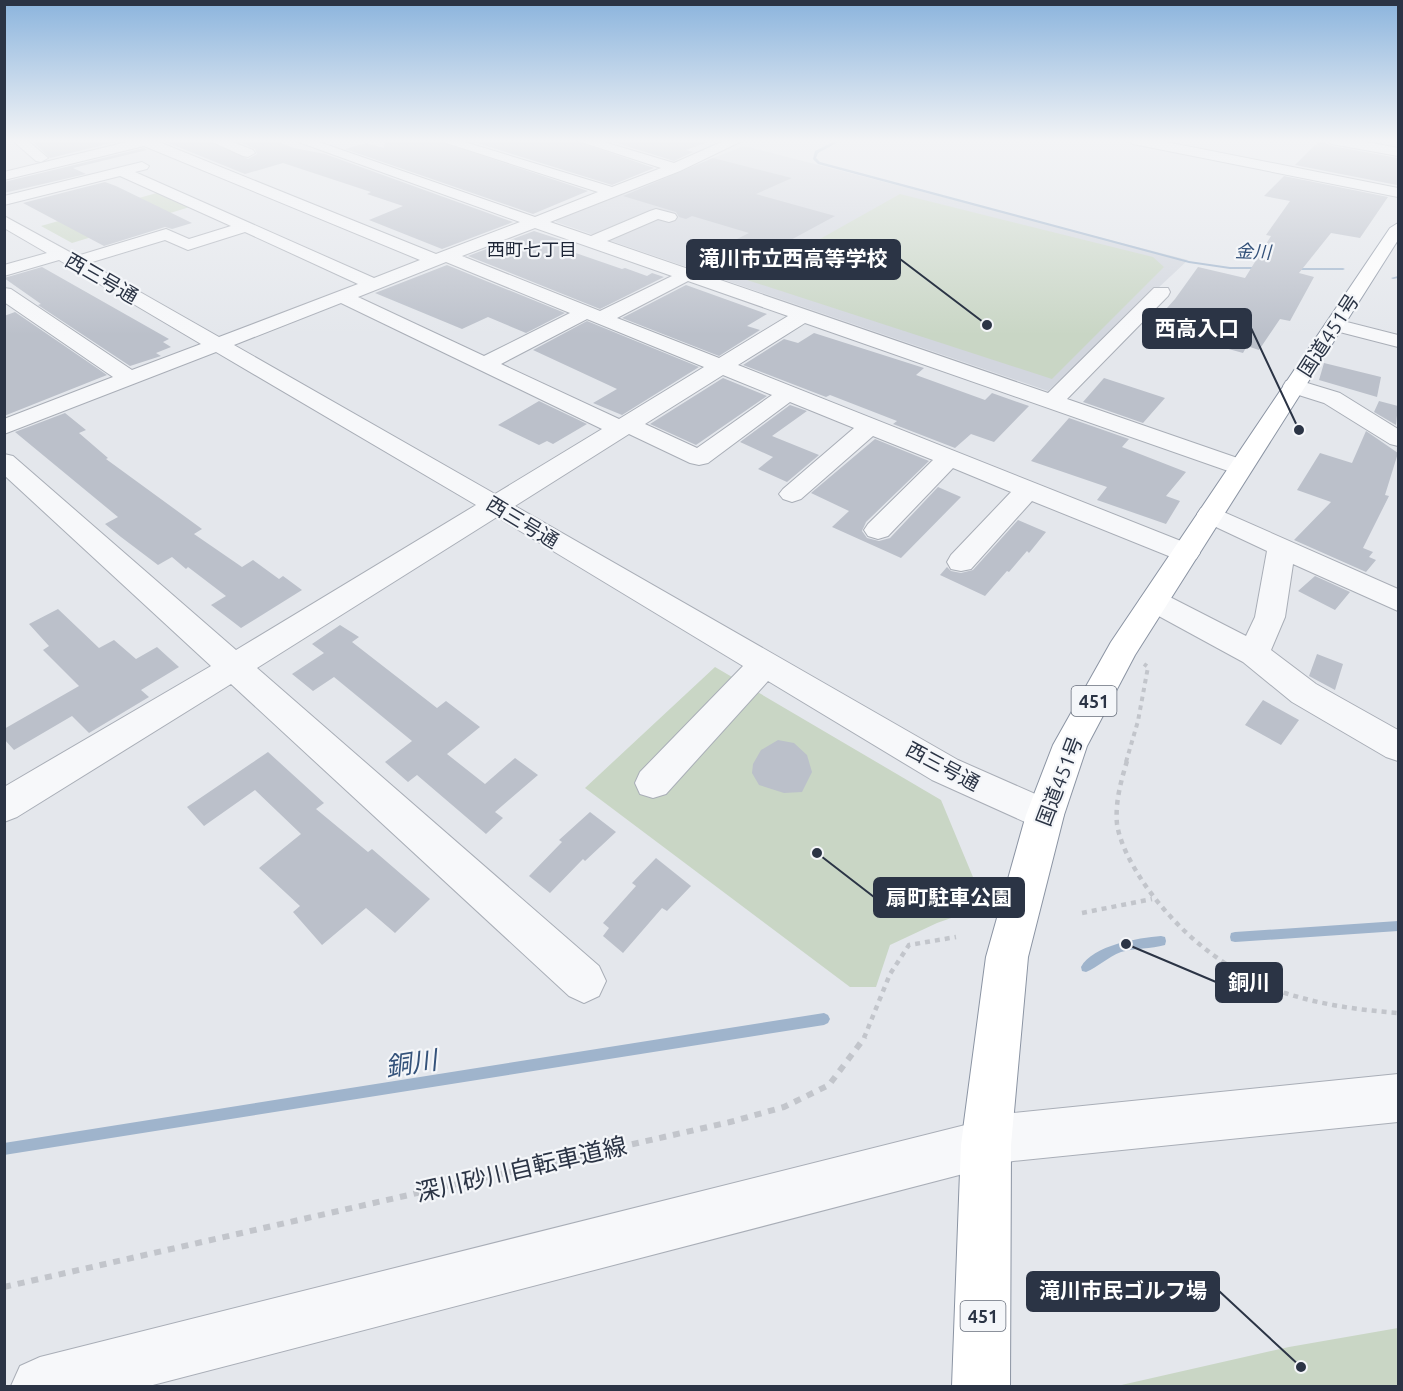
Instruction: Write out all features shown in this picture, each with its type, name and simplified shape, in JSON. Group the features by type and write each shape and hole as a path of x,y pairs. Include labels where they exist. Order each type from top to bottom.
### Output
{"highway":[{"name":"国道451号","path":"981,1386 986,1145 1007,957 1045,815 1070,745 1122,650 1398,228"}],"street":[{"path":"35,206 39,205"},
{"path":"196,205 373,284"},
{"path":"308,205 594,315 1186,553"},
{"path":"484,205 1240,467"},
{"path":"4,427 578,205"},
{"name":"西三号通","path":"4,221 495,505 945,770 1045,815"},
{"path":"4,271 166,234 188,245 245,227"},
{"path":"381,228 443,257"},
{"path":"484,364 687,275"},
{"path":"1053,401 1161,292"},
{"path":"4,293 130,378"},
{"path":"341,296 484,364 699,458 789,393"},
{"path":"4,806 234,667 804,315"},
{"path":"1335,325 1398,341"},
{"path":"1294,386 1332,398 1398,440"},
{"path":"792,494 871,426"},
{"path":"878,530 950,458"},
{"path":"4,461 584,981"},
{"path":"961,562 1028,489"},
{"path":"1210,514 1398,601"},
{"path":"1254,654 1270,617 1282,547"},
{"path":"1154,601 1254,654 1304,693 1398,747"},
{"path":"653,783 764,665"},
{"path":"40,1386 1013,1137 1398,1098"}],"path":[{"path":"1122,650 1148,667 1136,731 1118,790 1117,823 1125,851 1152,899 1186,933 1221,961 1256,982 1286,994 1329,1006 1398,1013"},
{"path":"1082,913 1152,899"},
{"name":"深川砂川自転車道線","path":"4,1287 730,1122 784,1107 829,1085 866,1036 890,974 909,945 956,937"}],"shaded area":[{"path":"590,205 973,205 1188,260 1048,391 556,222 556,218"}],"green space":[{"path":"115,205 193,206 72,243 41,226"},
{"path":"881,205 944,205 1153,257 1164,267 1052,379 747,280"},
{"path":"715,667 941,800 985,906 937,923 890,945 876,987 850,987 585,788"},
{"path":"1398,1328 1398,1386 1117,1386 1289,1347"}],"building":[{"path":"27,205 155,205 192,223 172,229 165,227 104,246"},
{"path":"400,205 466,205 513,222 442,249 369,220 403,206"},
{"path":"507,205 555,205 533,214"},
{"path":"653,205 795,205 835,216 763,255 727,244 749,233 692,216 686,219 679,217 676,212"},
{"path":"1287,205 1383,205 1360,238 1331,233 1299,273 1314,277 1290,321 1280,319 1259,350 1247,346 1243,353 1150,327 1175,299 1198,267 1245,278 1271,236 1266,235"},
{"path":"534,231 577,245 567,250 647,276 652,273 664,277 600,309 468,256"},
{"path":"447,265 565,313 526,333 488,317 462,329 375,293"},
{"path":"42,267 169,339 163,342 171,347 156,353 161,356 130,366 38,305 41,304 4,278"},
{"path":"686,285 767,314 747,326 760,330 719,356 622,318"},
{"path":"15,312 107,375 4,416 4,316"},
{"path":"587,321 699,367 622,415 593,403 617,389 533,350"},
{"path":"814,333 924,368 916,375 985,400 992,393 1029,406 994,442 971,434 955,448 893,424 897,421 743,365 784,339 798,343"},
{"path":"1324,363 1381,377 1377,397 1319,380"},
{"path":"723,378 767,396 696,445 650,424"},
{"path":"1104,378 1165,398 1143,423 1083,402"},
{"path":"539,401 587,424 553,444 547,441 539,445 498,425"},
{"path":"1379,401 1398,406 1396,425 1374,412"},
{"path":"790,405 807,411 772,436 819,455 787,482 758,469 773,457 740,442"},
{"path":"65,413 86,430 79,433 108,458 106,459 202,529 194,534 242,567 253,560 279,579 283,576 302,590 241,628 211,605 226,596 172,557 158,565 121,537 105,524 118,517 15,432"},
{"path":"1069,418 1129,439 1122,447 1186,472 1166,496 1180,501 1166,524 1097,500 1107,487 1031,461"},
{"path":"1366,431 1398,453 1385,495 1389,496 1363,548 1373,552 1369,557 1376,560 1366,572 1294,540 1331,502 1297,490 1320,453 1352,463"},
{"path":"875,439 929,461 866,522 862,531 867,538 879,541 890,538 938,487 961,497 901,558 832,527 849,511 811,493"},
{"path":"1018,520 1046,532 1029,553 1027,551 985,596 940,575 947,567 951,571 961,573 973,570"},
{"path":"1315,576 1350,592 1335,610 1298,591"},
{"path":"58,609 99,648 114,640 136,659 157,647 179,667 141,690 149,697 89,733 72,716 14,750 4,739 4,729 79,686 43,650 49,646 29,624"},
{"path":"340,625 359,637 352,642 437,708 446,701 480,727 447,754 485,784 515,758 538,775 495,812 503,818 486,834 417,775 408,782 385,762 412,741 334,677 313,691 292,674 324,653 312,644"},
{"path":"1317,654 1343,664 1335,690 1309,676"},
{"path":"1263,700 1299,720 1281,745 1245,725"},
{"path":"778,740 794,743 807,755 812,772 802,792 784,793 759,785 752,773 753,764 761,750"},
{"path":"268,752 324,803 316,809 368,852 372,849 430,899 395,933 366,908 322,945 293,912 300,906 259,868 301,834 255,790 204,826 187,807"},
{"path":"590,812 616,832 585,861 583,859 550,893 529,876 562,842 559,840"},
{"path":"656,858 691,886 667,911 662,908 623,953 603,936 609,928 603,923 636,886 632,883"}],"waterway":[{"name":"金川","path":"976,205 1189,262 1230,268 1260,268"},
{"name":"金川","path":"1291,269 1343,269"},
{"name":"金川","path":"1393,278 1398,277"},
{"name":"銅川","path":"1235,937 1398,926"},
{"name":"銅川","path":"1086,967 1104,954 1121,947 1161,941"},
{"name":"銅川","path":"4,1149 824,1019"}],"place":[{"name":"滝川市立西高等学校","path":"987,325"},
{"name":"西高入口","path":"1299,430"},
{"name":"扇町駐車公園","path":"817,853"},
{"name":"銅川","path":"1126,944"},
{"name":"滝川市民ゴルフ場","path":"1301,1367"}],"district":[{"name":"西町七丁目","path":"532,249"}]}
